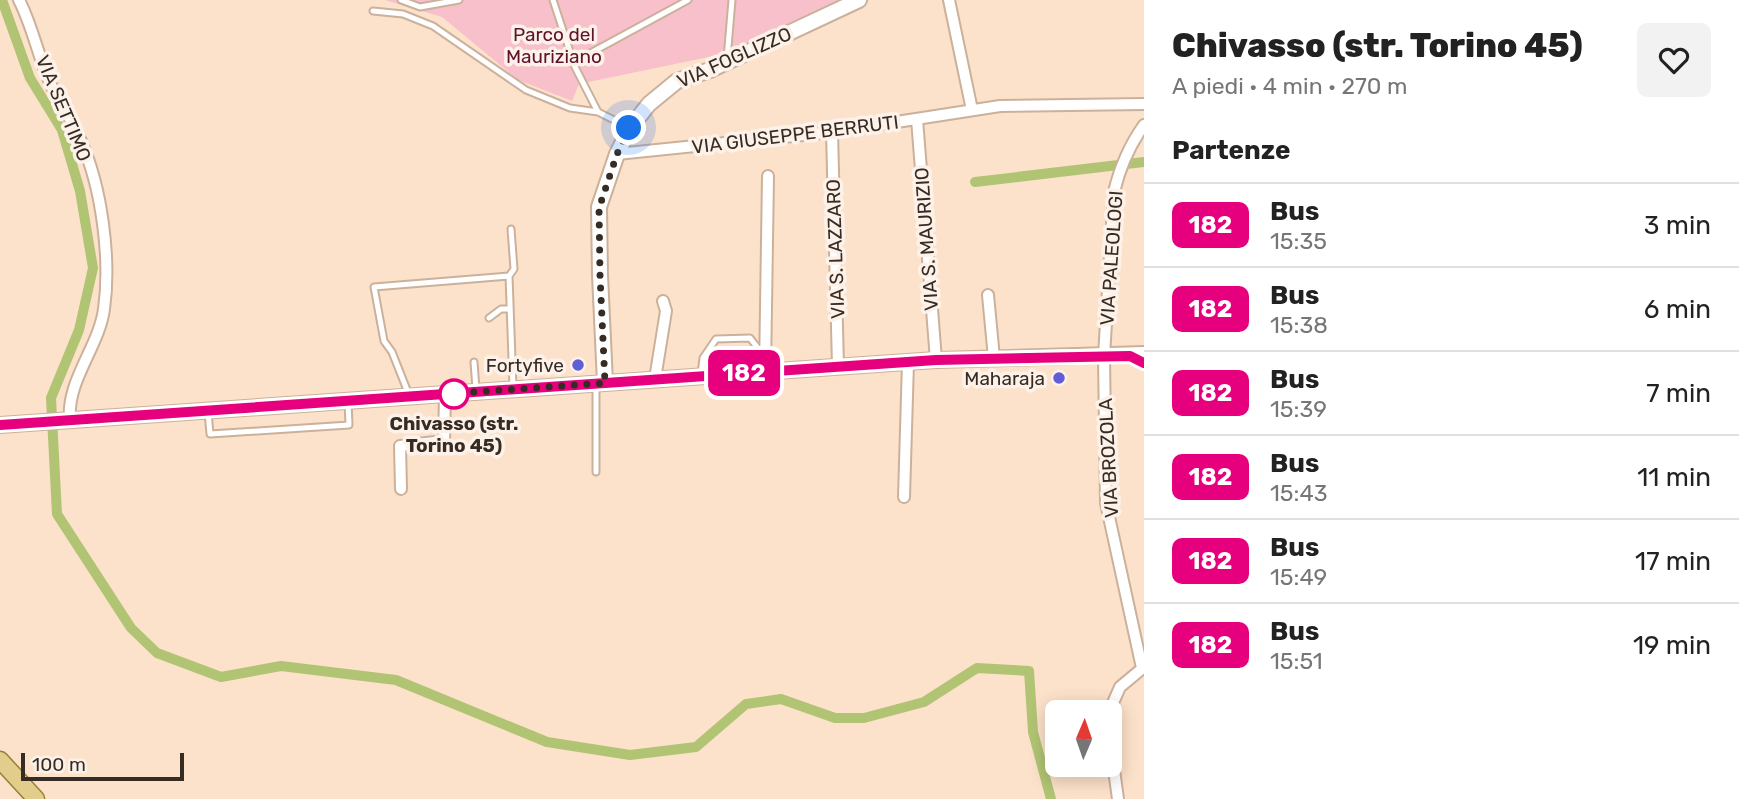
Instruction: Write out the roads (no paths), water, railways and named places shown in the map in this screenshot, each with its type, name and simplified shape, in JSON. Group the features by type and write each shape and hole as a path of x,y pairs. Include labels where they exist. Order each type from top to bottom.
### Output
{"main road":[{"name":"VIA FOGLIZZO","path":"601,383 599,208 617,154 629,128 649,104 677,81 727,62 859,0"},
{"path":"0,425 700,376 766,365 838,366 936,360 1137,355 1144,363"},
{"path":"0,761 36,799"}],"street":[{"name":"VIA SETTIMO","path":"19,0 28,18 51,86 83,145 100,206 107,252 107,288 103,316 64,421"},
{"path":"949,0 972,110"},
{"name":"VIA GIUSEPPE BERRUTI","path":"617,154 832,132 1000,106 1144,104"},
{"name":"VIA S. MAURIZIO","path":"917,119 936,360"},
{"name":"VIA PALEOLOGI","path":"1104,356 1114,192 1119,170 1144,125"},
{"name":"VIA S. LAZZARO","path":"832,132 838,366"},
{"path":"766,365 768,176"},
{"path":"988,295 994,358"},
{"path":"655,379 666,311 663,301"},
{"name":"VIA BROZOLA","path":"1104,356 1106,503 1143,667 1120,687 1114,700"},
{"path":"904,497 908,362"},
{"path":"401,489 400,446 444,441 445,394"},
{"path":"1115,777 1118,799"}],"lane":[{"path":"401,0 420,7 459,0"},
{"path":"553,0 573,62 598,112"},
{"path":"573,62 688,0"},
{"path":"727,62 733,0"},
{"path":"373,10 403,14 433,26 526,90 570,108 598,112 629,128"},
{"path":"511,229 514,269 509,276 513,390"},
{"path":"410,397 392,352 384,341 374,287 509,276"},
{"path":"489,318 501,309 510,309"},
{"path":"700,376 703,358 716,339 750,338 766,365"},
{"path":"474,362 476,392"},
{"path":"596,472 601,383"},
{"path":"208,412 210,434 349,425 348,402"}],"waterway":[{"path":"2,0 30,78 62,130 80,191 93,268 79,330 51,398 57,514 131,628 157,653 221,677 281,666 396,680 547,742 630,755 696,747 746,704 781,699 835,718 864,718 924,702 977,668 1029,671 1033,732 1051,799"},
{"path":"975,182 1144,162"}],"place":[{"name":"Fortyfive","path":"578,365"},
{"name":"Maharaja","path":"1059,378"},
{"name":"Chivasso (str. Torino 45)","path":"454,394"}],"park label":[{"name":"Parco del Mauriziano","path":"554,45"}]}
